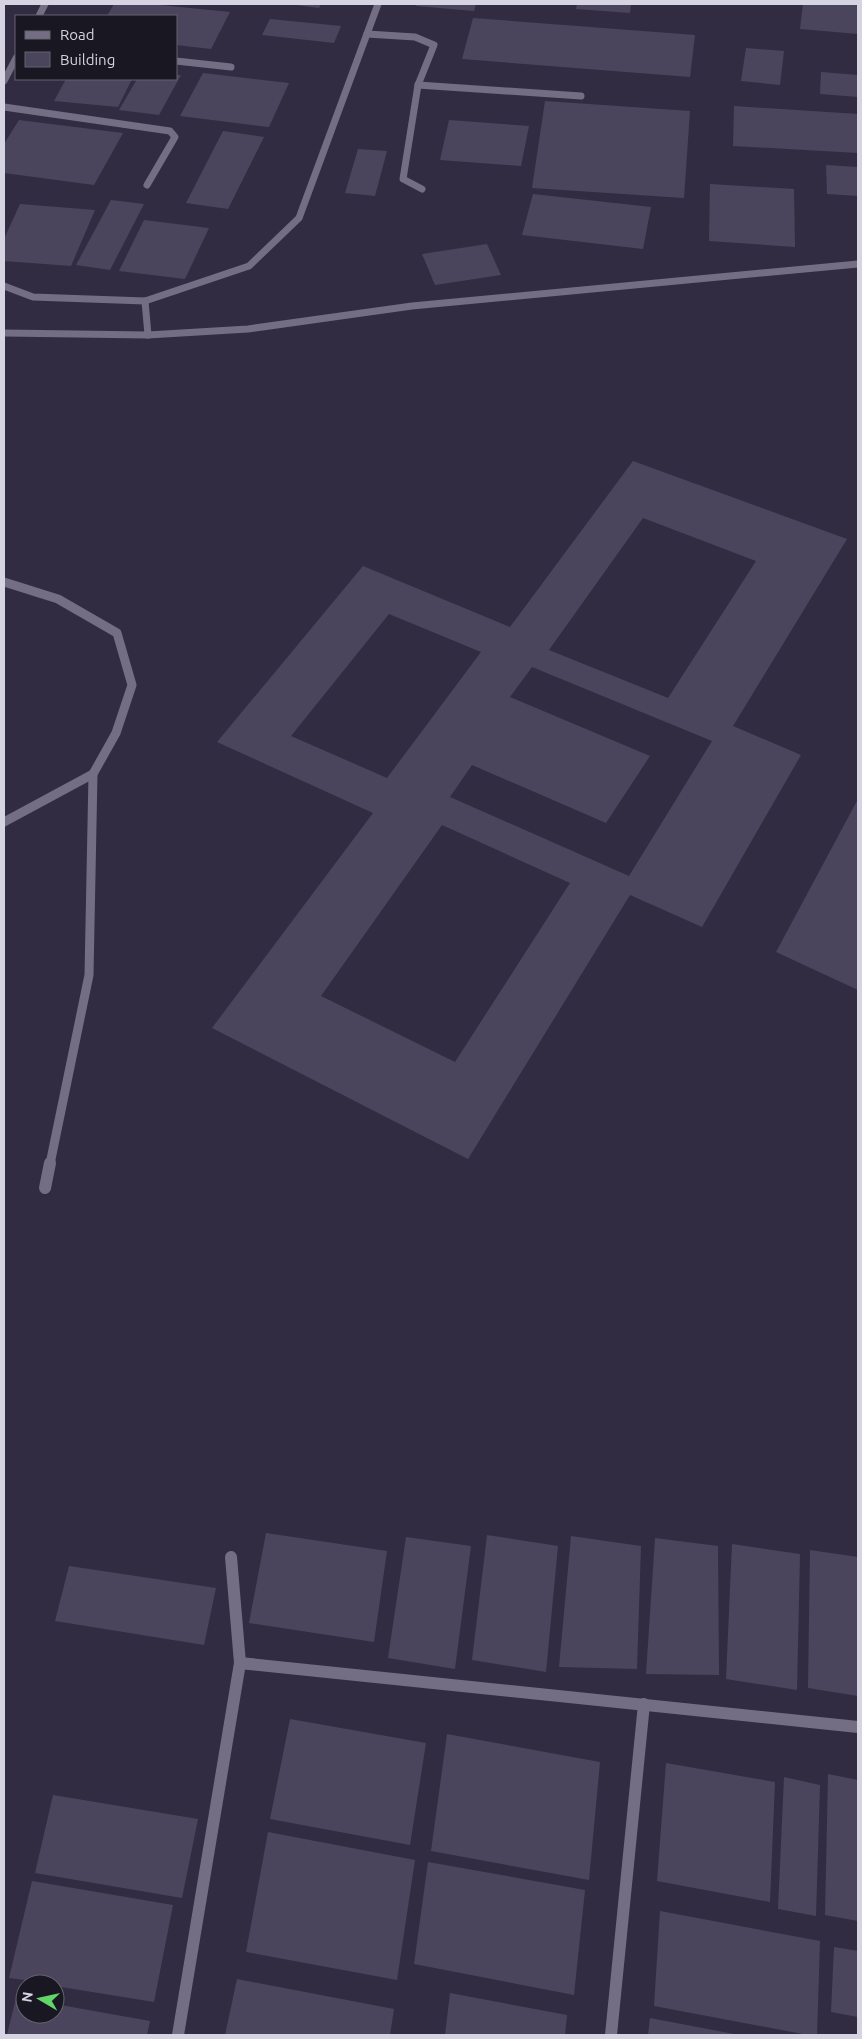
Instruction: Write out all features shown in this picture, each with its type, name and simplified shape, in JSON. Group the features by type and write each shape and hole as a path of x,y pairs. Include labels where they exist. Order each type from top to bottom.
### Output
{"street":[{"path":"4,286 33,297 145,301 249,266 299,218 378,4"},
{"path":"367,34 415,37 434,45 418,85 403,179 422,189"},
{"path":"4,81 15,60"},
{"path":"178,61 231,67"},
{"path":"418,85 581,96"},
{"path":"4,107 170,131 175,138 147,186"},
{"path":"4,334 148,335 248,329 412,306 858,264"},
{"path":"145,301 148,335"},
{"path":"4,582 58,599 117,633 132,685 116,732 93,774 89,974 45,1188"},
{"path":"4,822 93,774"},
{"path":"178,2035 240,1663 232,1557"},
{"path":"240,1663 858,1727"},
{"path":"611,2035 644,1704"}],"building":[{"path":"114,4 150,4 230,12 211,49 178,45 178,15 108,15"},
{"path":"289,4 321,4 319,8"},
{"path":"417,4 476,4 474,11 416,6"},
{"path":"577,4 631,4 630,13 576,9"},
{"path":"803,4 858,4 858,34 800,29"},
{"path":"473,18 695,35 690,77 462,59"},
{"path":"270,19 341,26 334,43 262,35"},
{"path":"746,48 784,51 780,85 741,81"},
{"path":"821,72 858,75 858,97 820,94"},
{"path":"203,73 289,83 269,127 180,116"},
{"path":"178,75 181,75 159,115 119,110 136,80 178,80"},
{"path":"65,80 132,80 118,107 54,101"},
{"path":"545,101 690,111 684,198 532,188"},
{"path":"734,106 858,114 858,153 733,146"},
{"path":"19,120 123,133 94,185 4,173 4,144"},
{"path":"449,120 529,126 521,166 440,160"},
{"path":"223,131 264,137 228,209 186,203"},
{"path":"358,149 387,151 375,196 345,193"},
{"path":"826,165 858,167 858,196 827,194"},
{"path":"710,184 794,189 795,247 709,241"},
{"path":"533,194 651,207 643,249 522,235"},
{"path":"111,200 144,204 110,270 76,265"},
{"path":"20,204 95,210 71,266 4,261 4,239"},
{"path":"144,220 209,228 185,279 119,271"},
{"path":"487,244 501,275 435,285 422,254"},
{"path":"633,461 847,539 733,726 801,755 702,927 630,895 468,1159 212,1028 373,813 217,742 363,566 510,627","holes":["643,518 756,561 668,698 549,650","389,614 481,652 387,778 291,736","532,667 712,741 629,876 450,797 472,765 606,823 650,756 510,697","442,825 570,883 455,1062 321,996"]},
{"path":"858,799 858,990 776,952"},
{"path":"266,1533 387,1551 374,1642 249,1623"},
{"path":"487,1535 558,1546 546,1672 472,1660"},
{"path":"571,1536 641,1546 637,1669 559,1667"},
{"path":"406,1537 471,1546 455,1669 388,1658"},
{"path":"655,1538 718,1546 719,1675 646,1674"},
{"path":"732,1544 800,1554 797,1690 726,1679"},
{"path":"810,1550 858,1557 858,1696 808,1688"},
{"path":"69,1566 216,1588 204,1645 55,1621"},
{"path":"290,1719 426,1743 410,1845 270,1819"},
{"path":"447,1734 600,1762 589,1880 431,1851"},
{"path":"666,1763 775,1782 770,1902 657,1881"},
{"path":"828,1774 858,1780 858,1921 825,1915"},
{"path":"784,1777 820,1785 816,1916 778,1909"},
{"path":"53,1795 198,1819 182,1898 35,1873"},
{"path":"268,1832 415,1860 397,1980 246,1952"},
{"path":"428,1862 585,1890 574,1995 414,1964"},
{"path":"32,1881 173,1905 154,2002 65,1988 65,1974 15,1974 15,1979 9,1978"},
{"path":"660,1911 820,1941 817,2035 808,2035 654,2006"},
{"path":"834,1947 858,1951 858,2017 831,2012"},
{"path":"237,1979 394,2009 390,2035 225,2035"},
{"path":"450,1993 567,2015 565,2035 445,2035"},
{"path":"15,2002 15,2024 65,2024 65,2006 150,2021 147,2035 7,2035"},
{"path":"650,2018 734,2034 734,2035 648,2035"}]}
